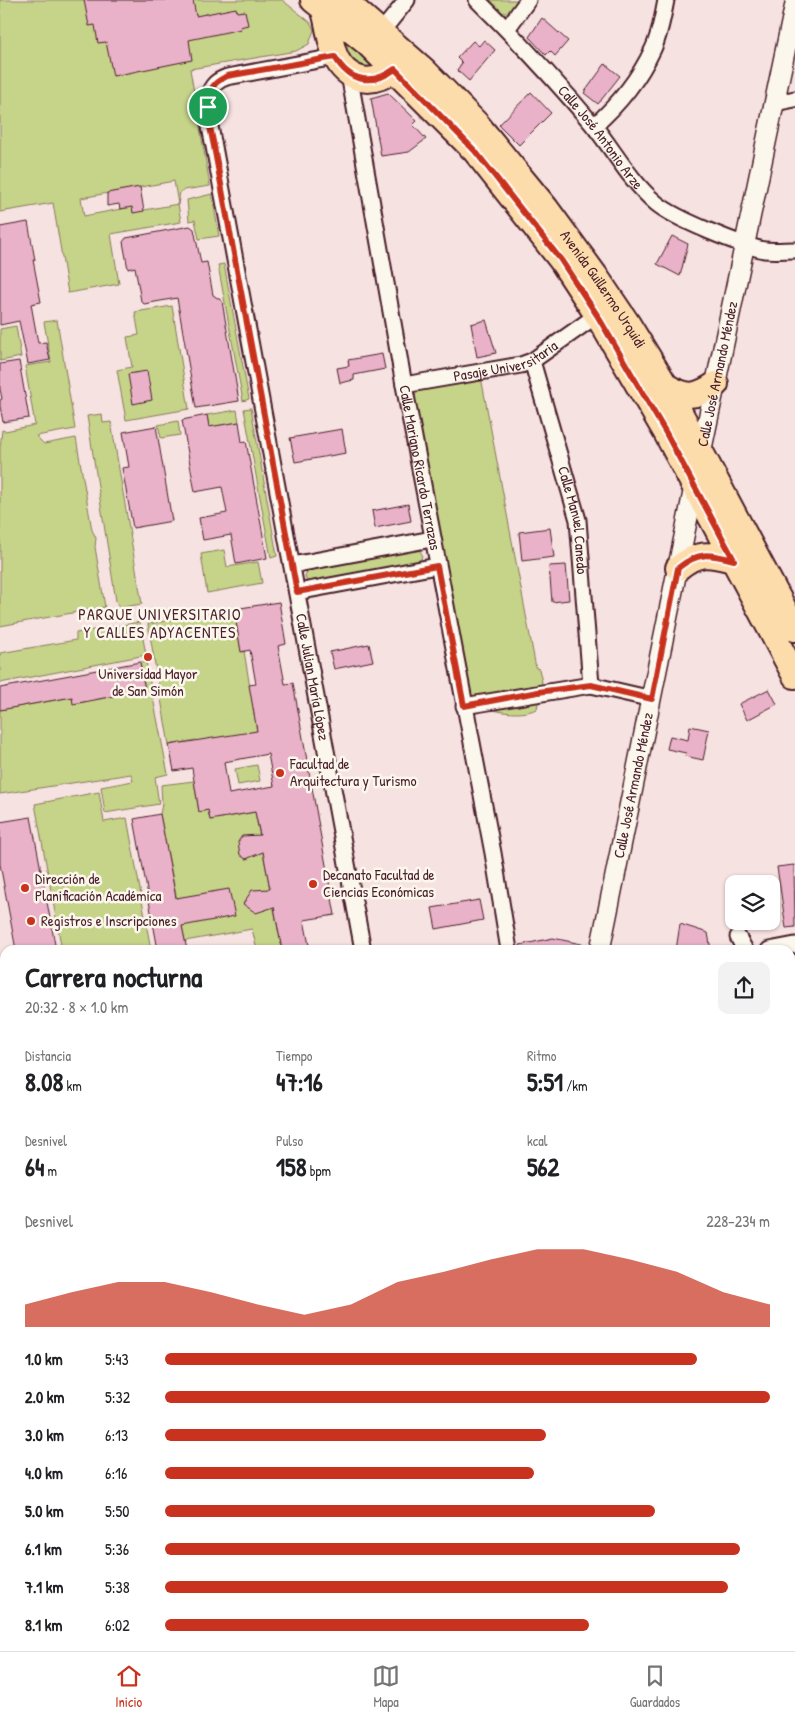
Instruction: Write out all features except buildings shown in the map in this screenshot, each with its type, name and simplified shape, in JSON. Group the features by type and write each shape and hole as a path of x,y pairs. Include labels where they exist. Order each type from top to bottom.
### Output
{"main road":[{"name":"Avenida Guillermo Urquidi","path":"327,3 382,31 424,70 477,124 546,208 595,275 666,386 795,629"},
{"name":"Avenida Guillermo Urquidi","path":"327,3 475,151 561,260 597,315 666,433 795,676"},
{"path":"327,3 342,66 361,79 372,80 384,77 395,69"},
{"path":"666,386 680,394 690,396 702,393 716,384"},
{"path":"678,568 689,559 701,555 712,554 734,560"}],"street":[{"path":"382,31 406,0"},
{"name":"Calle José Antonio Arze","path":"477,0 507,29 594,126 636,182 657,204 680,218 746,244 765,250 795,250"},
{"path":"507,29 528,0"},
{"path":"594,126 612,110 635,80 653,48 666,0"},
{"name":"Calle José Armando Méndez","path":"601,945 795,4"},
{"name":"Calle Mariano Ricardo Terrazas","path":"342,66 493,853 508,945"},
{"name":"Calle Julian María López","path":"342,66 227,76 216,83 210,91 207,100 215,152 362,945"},
{"path":"775,103 795,99"},
{"name":"Pasaje Universitaria","path":"404,385 521,365 532,361 597,315"},
{"name":"Calle Manuel Canedo","path":"532,361 578,520 591,685"},
{"path":"292,565 432,539"},
{"path":"297,592 437,566"},
{"path":"464,706 538,692 591,685 652,699"}],"green space":[{"path":"0,0 282,0 310,22 314,30 309,44 296,51 190,69 210,186 180,192 178,204 181,222 111,234 119,284 68,293 53,203 0,212","holes":["174,181 178,204 133,212 132,207 84,216 81,198"]},
{"path":"484,0 520,0 511,13 502,13"},
{"path":"338,34 381,70 357,73"},
{"path":"212,194 219,236 199,239 195,220 189,221 187,200"},
{"path":"224,264 249,399 243,401 218,265"},
{"path":"172,306 189,409 126,420 117,370 132,367 127,337 139,335 135,312"},
{"path":"57,320 75,429 36,436 44,444 76,438 92,530 96,538 95,547 105,607 0,626 0,448 2,430 35,425 25,366 51,362 44,322"},
{"path":"16,326 21,357 0,361 0,329"},
{"path":"481,377 536,668 539,669 542,682 537,709 529,712 503,712 469,702 414,400 415,395 424,387"},
{"path":"251,408 277,556 271,558 244,409"},
{"path":"237,410 239,422 209,427 207,415"},
{"path":"102,414 103,423 111,422 142,604 122,607 118,606 116,601 87,416"},
{"path":"178,421 180,435 161,438 158,425"},
{"path":"415,548 422,554 421,560 417,563 310,582 306,580 305,576 308,569"},
{"path":"224,550 227,567 258,562 262,583 207,593 201,554"},
{"path":"234,609 241,651 244,651 257,731 201,767 196,740 169,745 148,624"},
{"path":"140,622 146,655 0,683 0,653 76,640 76,633"},
{"path":"140,662 146,662 168,774 155,777 159,804 105,813 101,787 133,781 131,774 0,794 0,710 72,697 74,704 145,690"},
{"path":"257,765 260,781 238,785 235,769"},
{"path":"194,781 199,812 208,810 210,820 255,812 281,945 256,945 252,929 185,941 160,814 162,804 161,785"},
{"path":"99,792 104,822 127,818 150,945 61,945 35,804"}],"place":[{"name":"Universidad Mayor de San Simón","path":"148,657"},
{"name":"Facultad de Arquitectura y Turismo","path":"280,773"},
{"name":"Decanato Facultad de Ciencias Económicas","path":"313,884"},
{"name":"Dirección de Planificación Académica","path":"25,888"},
{"name":"Registros e Inscripciones","path":"31,921"}],"district":[{"name":"PARQUE UNIVERSITARIO Y CALLES ADYACENTES","path":"160,623"}],"route":[{"path":"335,57 340,66 349,74 361,79 372,80 384,77 395,69 475,151 561,260 597,315 666,433 734,560 712,554 701,555 689,559 678,568 652,699 591,685 538,692 464,706 437,566 297,592 208,107 207,100 210,91 216,83 227,76 335,57"}]}
